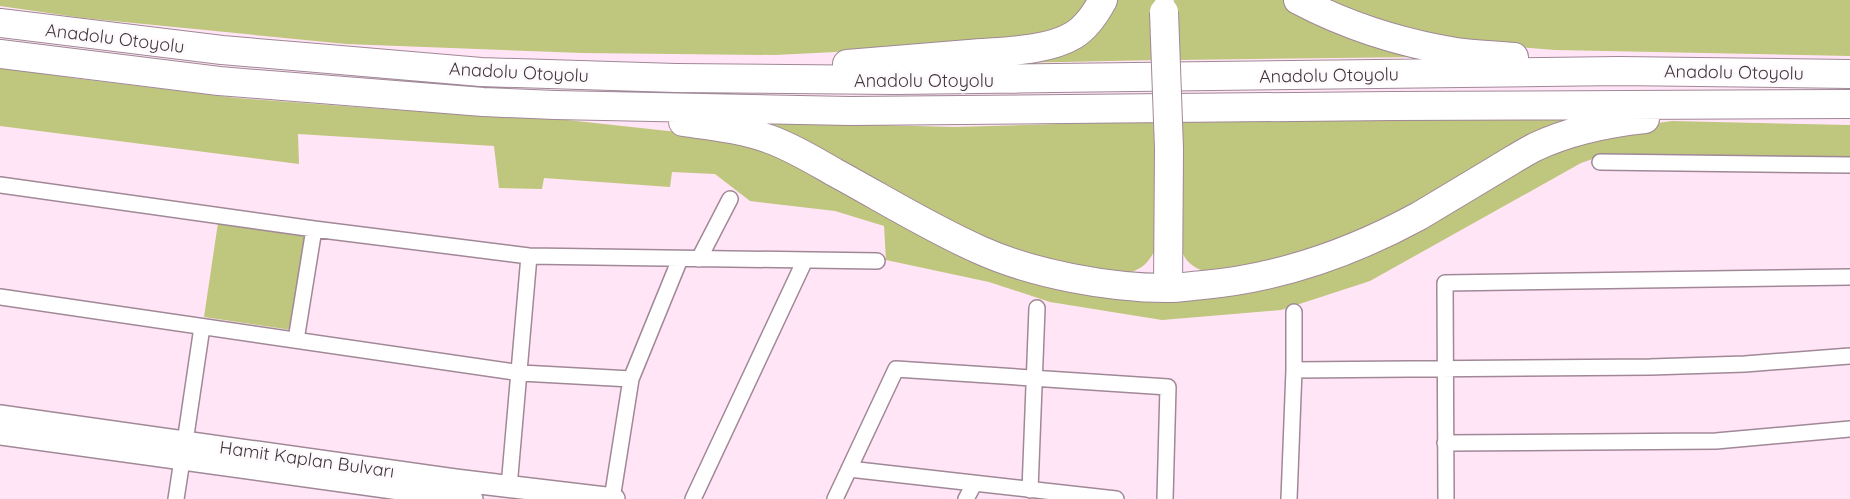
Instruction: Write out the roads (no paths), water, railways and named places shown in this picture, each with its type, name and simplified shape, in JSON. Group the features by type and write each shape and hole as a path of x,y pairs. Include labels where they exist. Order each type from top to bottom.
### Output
{"highway":[{"path":"676,78 1033,48 1057,42 1074,35 1088,23 1103,0"},
{"path":"1298,0 1321,12 1399,40 1457,52 1519,57 1850,72"},
{"path":"1164,6 1169,148 1168,288"},
{"name":"Anadolu Otoyolu","path":"0,23 203,48 481,72 676,78 895,80 1619,71 1850,72"},
{"name":"Anadolu Otoyolu","path":"0,54 219,81 483,102 555,105 850,111 1850,104"},
{"path":"555,105 749,132 798,151 945,233 1010,262 1088,280 1125,286 1168,288 1259,278 1288,271 1334,255 1375,238 1419,215 1534,147 1586,129 1615,122 1798,103"}],"main road":[{"name":"Hamit Kaplan Bulvarı","path":"0,416 184,451 459,494 509,487 612,499"},
{"name":"Hamit Kaplan Bulvarı","path":"0,434 184,451"}],"street":[{"path":"1600,162 1850,164"},
{"path":"0,185 314,229 530,256 877,261"},
{"path":"699,259 730,199"},
{"path":"296,340 314,229"},
{"path":"509,487 530,256"},
{"path":"612,499 631,379 680,259"},
{"path":"694,499 805,260"},
{"path":"1446,499 1445,283 1850,277"},
{"path":"0,298 520,373 631,379"},
{"path":"1030,490 1037,308"},
{"path":"1290,499 1294,312"},
{"path":"176,499 202,327"},
{"path":"1294,370 1650,367 1745,364 1850,356"},
{"path":"835,499 896,369 1168,386 1165,499"},
{"path":"1445,443 1716,441 1850,430"},
{"path":"849,469 1116,499"},
{"path":"966,499 974,484"}]}
